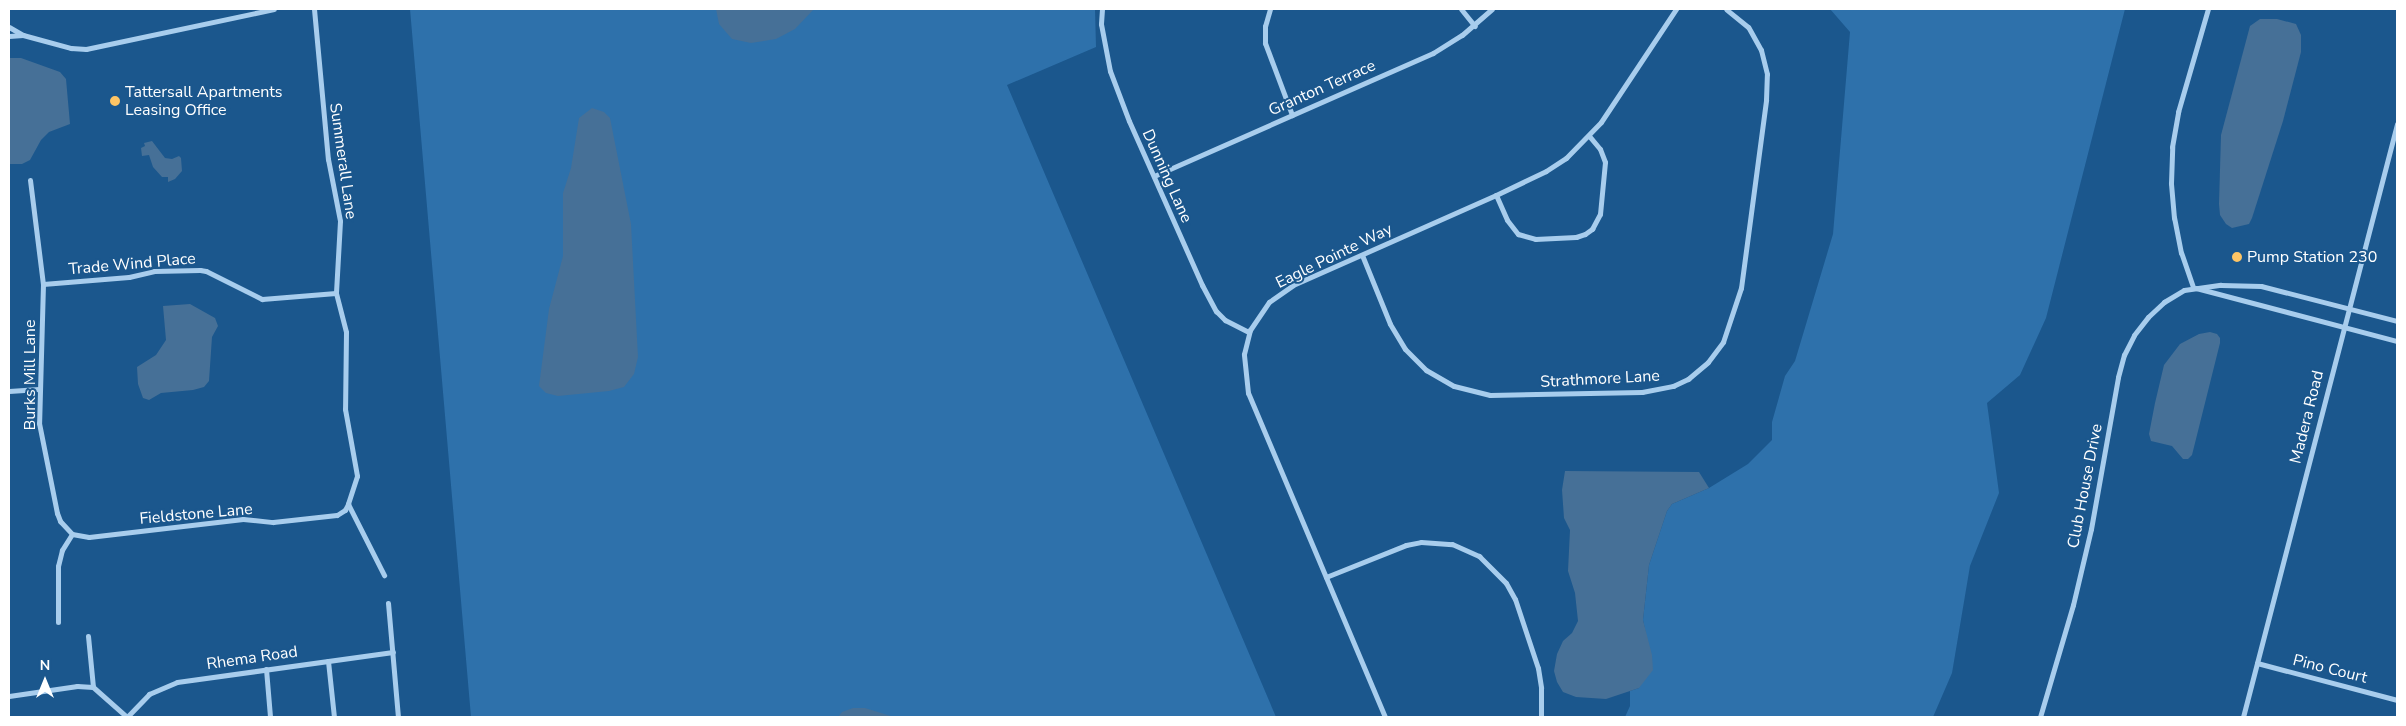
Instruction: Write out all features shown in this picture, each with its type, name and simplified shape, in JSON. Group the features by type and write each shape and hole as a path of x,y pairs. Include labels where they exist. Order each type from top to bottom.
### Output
{"street":[{"path":"9,27 23,35 71,48 86,49 274,9"},
{"name":"Summerall Lane","path":"314,9 328,159 340,221 336,293 346,332 345,410 356,469 356,481 348,504"},
{"name":"Dunning Lane","path":"1102,9 1101,24 1110,71 1129,121 1208,300 1225,320 1249,332"},
{"path":"1270,9 1265,26 1265,43 1292,115"},
{"path":"1461,9 1474,26"},
{"name":"Granton Terrace","path":"1154,176 1433,52 1474,26 1492,9"},
{"name":"Eagle Pointe Way","path":"1385,717 1248,393 1244,354 1249,332 1262,311 1280,293 1496,195 1556,165 1601,122 1676,9"},
{"name":"Strathmore Lane","path":"1362,255 1390,324 1405,349 1426,370 1454,386 1490,395 1642,392 1673,386 1688,379 1708,362 1723,342 1741,288 1766,100 1767,74 1761,50 1748,27 1726,9"},
{"path":"2208,9 2178,112 2172,147 2170,183 2181,253 2193,287 2397,341"},
{"path":"9,36 23,35"},
{"name":"Madera Road","path":"2243,717 2397,124"},
{"path":"1496,195 1507,220 1518,234 1535,239 1576,237 1585,234 1592,229 1600,214 1605,162 1600,149 1588,136"},
{"path":"2390,150 2397,152"},
{"name":"Burks Mill Lane","path":"30,180 43,284 39,423 57,513 60,522 72,534"},
{"name":"Trade Wind Place","path":"43,284 129,277 154,271 206,270 262,298 336,293"},
{"name":"Club House Drive","path":"2040,717 2078,586 2124,355 2134,335 2148,317 2164,302 2193,287 2221,284 2261,286 2397,321"},
{"path":"9,392 39,388"},
{"path":"348,504 384,575"},
{"name":"Fieldstone Lane","path":"72,534 83,538 243,519 273,522 338,515 345,510 348,504"},
{"path":"58,622 58,566 62,550 72,534"},
{"path":"1326,577 1406,545 1421,542 1452,544 1479,556 1506,582 1515,599 1538,668 1541,688 1541,717"},
{"path":"388,603 398,717"},
{"path":"88,636 93,687"},
{"name":"Rhema Road","path":"127,717 149,694 177,682 392,652"},
{"path":"328,661 334,717"},
{"name":"Pino Court","path":"2256,664 2397,700"},
{"path":"266,669 270,717"},
{"path":"9,696 77,686 93,687 127,717"}],"shaded area":[{"path":"410,9 1095,9 1096,47 1007,85 1276,717 471,717"},
{"path":"716,9 814,9 795,29 776,39 751,43 732,39 719,24"},
{"path":"1830,9 2125,9 2046,318 2020,375 1987,403 1999,493 1970,566 1952,673 1933,717 1625,717 1630,706 1630,691 1639,688 1646,634 1643,620 1649,565 1667,511 1672,504 1709,488 1748,464 1772,440 1772,422 1785,376 1795,361 1833,234 1850,32"},
{"path":"2260,19 2277,19 2296,24 2301,35 2301,52 2283,121 2252,218 2249,224 2232,228 2226,224 2220,215 2221,135 2250,26"},
{"path":"9,58 21,58 60,72 66,79 70,124 49,132 41,140 30,160 22,164 9,164"},
{"path":"592,108 604,112 610,118 631,224 638,357 634,374 624,387 609,391 558,396 546,393 539,386 549,309 563,256 563,193 571,168 579,118"},
{"path":"152,141 165,158 172,159 179,156 181,158 182,171 175,179 168,182 168,177 162,177 153,167 149,155 142,156 141,148 145,146 144,143"},
{"path":"190,304 215,318 218,326 212,337 209,381 204,387 193,390 161,393 149,400 143,398 138,384 137,367 156,355 166,340 163,306"},
{"path":"2210,332 2217,334 2220,338 2220,343 2192,455 2188,459 2183,459 2172,446 2151,441 2149,434 2155,403 2164,365 2180,344 2199,334"},
{"path":"1565,471 1699,472 1709,488 1672,504 1667,511 1649,565 1643,620 1652,655 1653,670 1639,688 1606,699 1576,697 1563,692 1557,682 1554,671 1557,654 1563,641 1572,633 1578,621 1575,593 1568,571 1570,530 1564,518 1562,490"},
{"path":"853,708 865,708 894,717 838,717 842,712"}],"place":[{"name":"Tattersall Apartments Leasing Office","path":"115,101"},
{"name":"Pump Station 230","path":"2237,257"}]}
